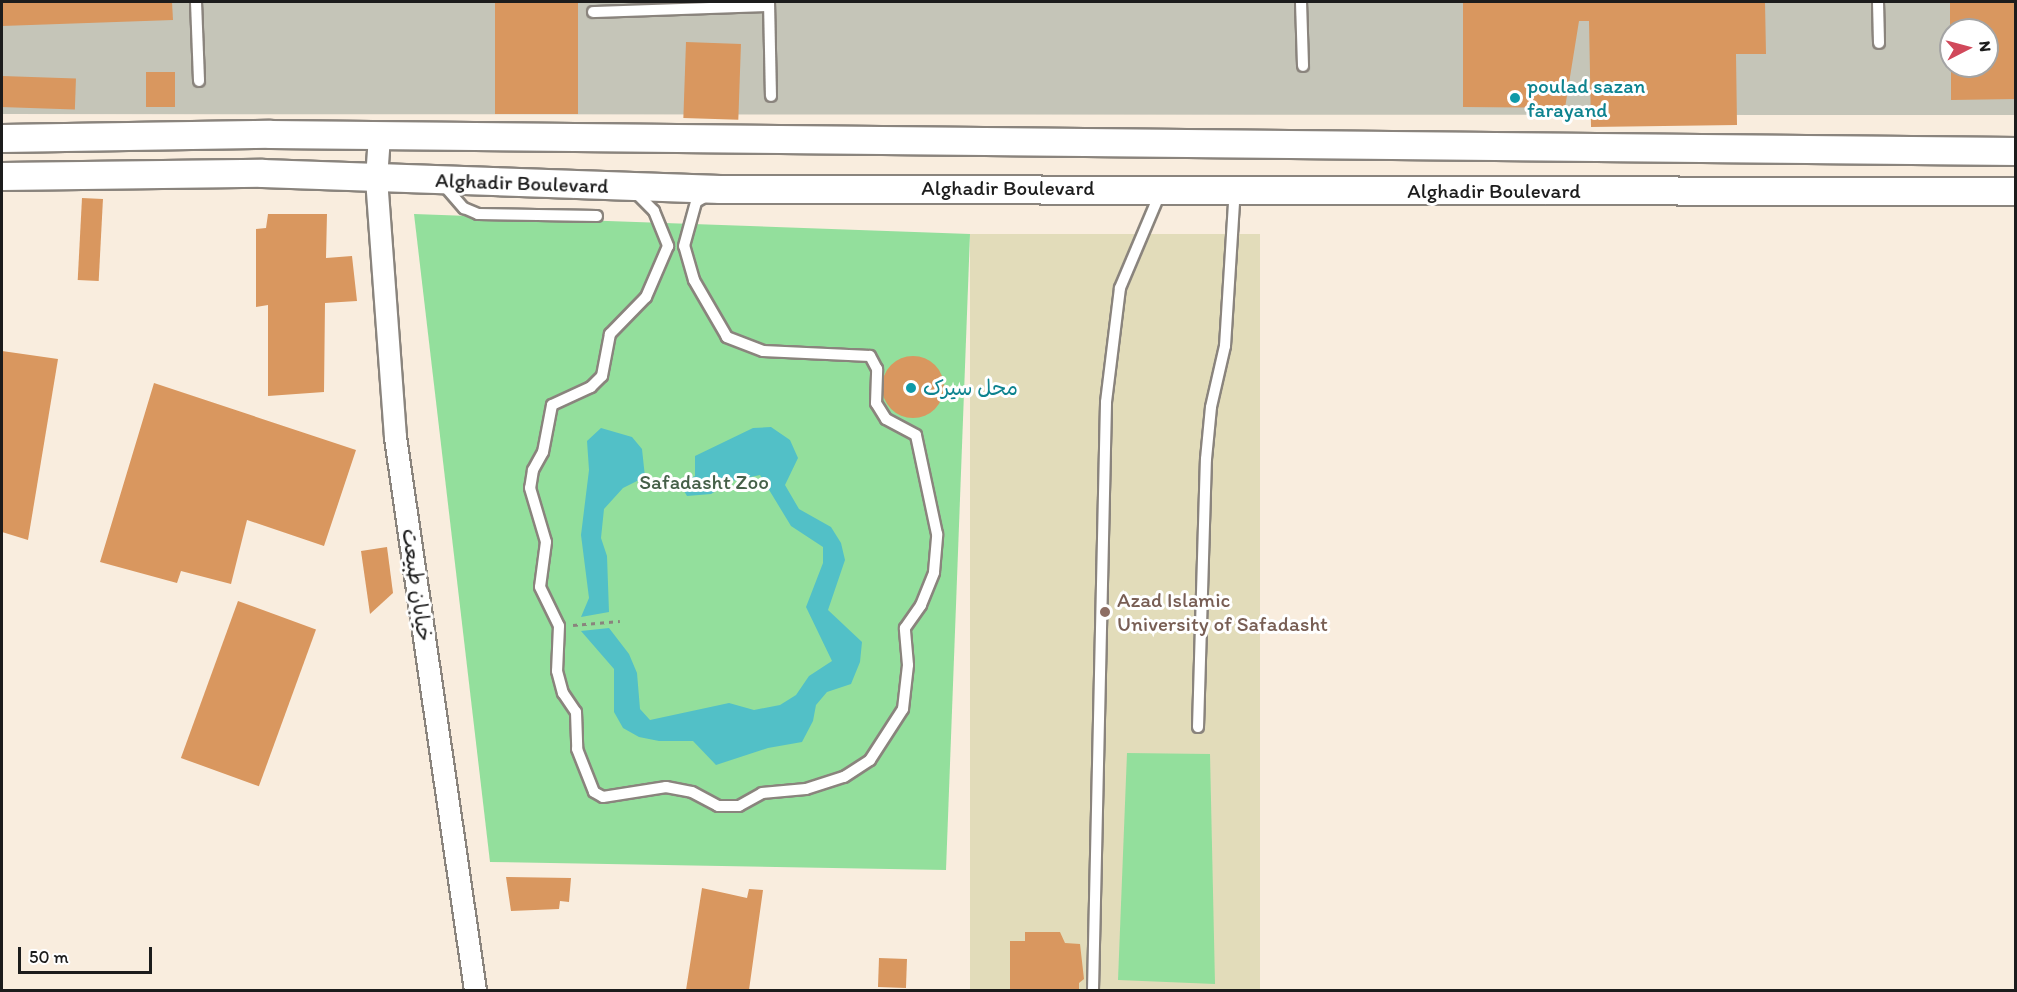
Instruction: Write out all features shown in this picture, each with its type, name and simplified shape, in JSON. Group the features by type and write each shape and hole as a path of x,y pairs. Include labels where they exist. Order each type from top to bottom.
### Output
{"street":[{"name":"Alghadir Boulevard","path":"2,138 270,134 2016,151"},
{"path":"262,172 270,134"},
{"name":"خیابان طبیعت","path":"379,136 376,178 395,437 475,990"},
{"name":"Alghadir Boulevard","path":"2,177 262,172 720,189 2016,191"}],"lane":[{"path":"196,2 199,81"},
{"path":"1301,2 1303,66"},
{"path":"1878,2 1879,42"},
{"path":"593,12 769,4 771,96"},
{"path":"440,180 464,208 478,214 597,216"},
{"path":"628,186 654,212 668,246 646,297 610,334 602,376 591,387 552,405 543,452 533,470 530,488 546,542 540,587 560,626 557,671 563,693 576,712 577,749 587,782 603,797 666,788 692,792 718,806 740,806 762,793 806,789 844,777 870,760 903,709 908,664 905,628 921,605 934,572 937,534 915,435 886,419 876,403 877,369 870,356 763,351 727,337 694,280 684,246 696,202 720,189"},
{"path":"1093,990 1106,402 1120,288 1162,188"},
{"path":"1198,727 1206,459 1211,407 1225,346 1235,189"}],"path":[{"path":"560,626 620,621"}],"shaded area":[{"path":"2,2 2015,2 2015,115 2,114"},
{"name":"Azad Islamic University of Safadasht","path":"970,234 1260,234 1260,990 970,990"}],"green space":[{"name":"Safadasht Zoo","path":"414,214 970,234 946,870 490,862"},
{"path":"1127,753 1210,754 1215,984 1118,980"}],"water":[{"path":"771,427 790,440 798,458 785,485 799,509 831,527 841,543 845,560 828,610 862,642 860,662 851,684 827,692 816,705 813,721 802,742 768,748 716,765 693,741 659,741 639,737 623,728 614,712 614,669 581,631 609,628 629,654 637,673 640,709 650,720 729,703 754,710 780,705 796,695 809,676 832,661 806,607 823,563 823,547 791,526 760,475 732,481 711,494 687,496 680,484 695,476 695,456 753,428"},
{"path":"601,428 632,437 642,449 645,477 623,488 604,509 601,538 607,556 609,612 581,617 589,598 581,535 589,470 587,441"}],"building":[{"path":"2,2 172,2 173,20 2,26"},
{"path":"495,2 578,2 578,114 495,114"},
{"path":"1463,2 1765,2 1766,54 1736,54 1737,125 1591,127 1589,21 1579,21 1565,108 1463,107"},
{"path":"1950,2 2016,2 2016,99 1951,100 1951,78 1999,78 1999,18 1950,18"},
{"path":"686,42 741,44 738,120 683,118"},
{"path":"146,72 175,72 175,107 146,107"},
{"path":"2,76 76,79 75,110 2,107"},
{"path":"82,198 103,199 99,281 78,280"},
{"path":"268,214 327,214 326,258 352,256 357,301 325,303 324,392 268,396 268,305 256,307 256,229 266,228"},
{"path":"2,351 58,359 28,540 2,532"},
{"name":"محل سیرک","path":"913,356 925,358 935,365 942,375 944,387 942,399 935,409 925,416 913,418 901,416 891,409 884,399 882,387 884,375 891,365 901,358"},
{"path":"154,383 356,450 324,546 247,520 231,584 181,571 177,583 100,562"},
{"path":"387,547 393,593 370,614 361,551"},
{"path":"238,601 316,629 259,786 181,758"},
{"path":"506,877 571,878 569,902 560,901 559,909 511,911"},
{"path":"702,888 747,898 749,889 763,890 749,990 686,990"},
{"path":"1025,932 1060,932 1065,943 1080,944 1084,979 1079,983 1079,990 1010,990 1010,941 1025,941"},
{"path":"879,958 907,959 906,988 878,987"}],"place":[{"name":"poulad sazan farayand","path":"1515,98"},
{"name":"محل سیرک","path":"911,388"},
{"name":"Azad Islamic University of Safadasht","path":"1105,612"}]}
